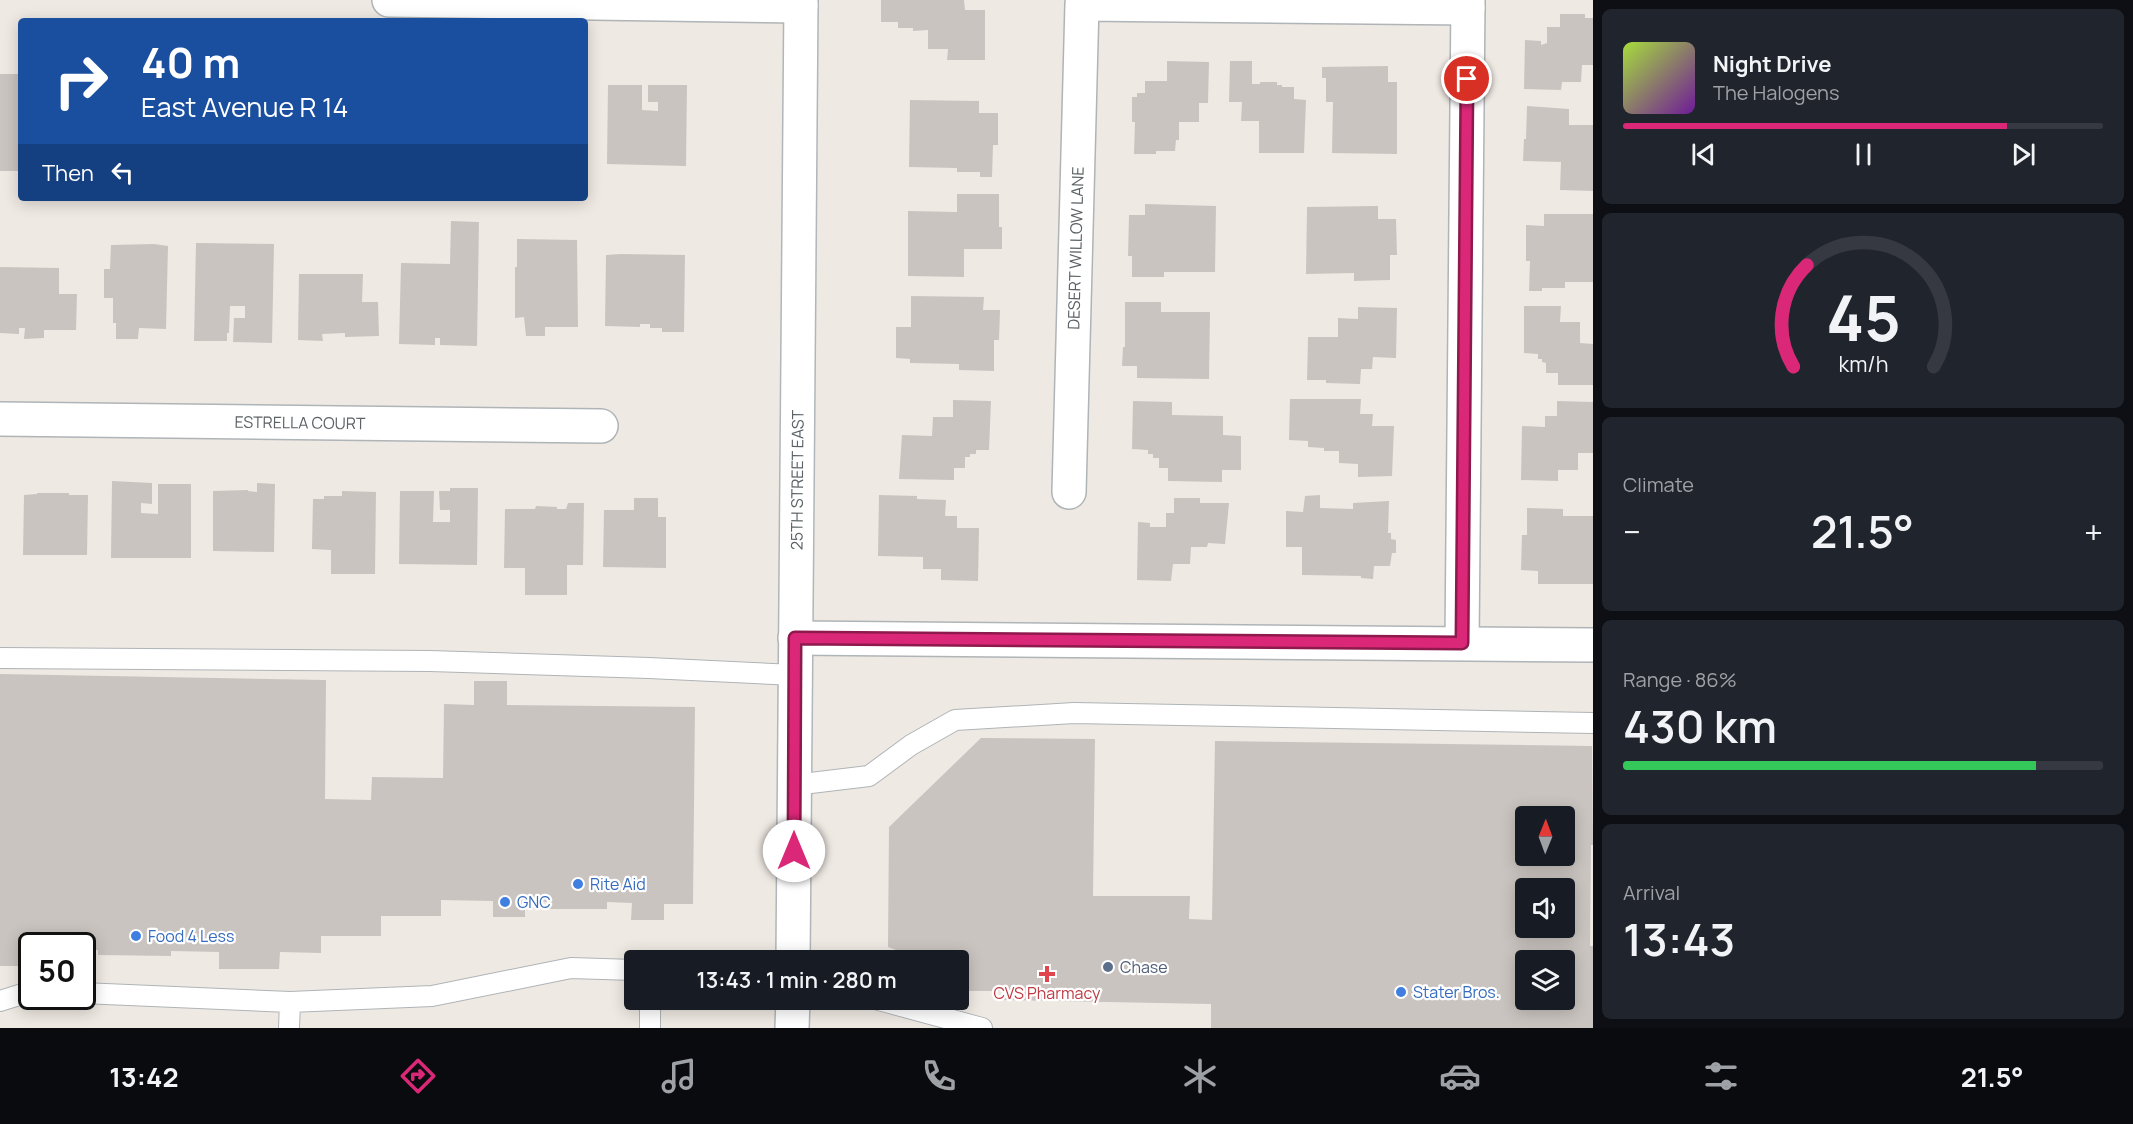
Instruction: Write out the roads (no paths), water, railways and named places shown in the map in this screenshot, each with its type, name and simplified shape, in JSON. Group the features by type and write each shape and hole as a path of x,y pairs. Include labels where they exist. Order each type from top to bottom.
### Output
{"street":[{"path":"389,0 801,3"},
{"name":"25TH STREET EAST","path":"793,950 801,3"},
{"name":"DESERT WILLOW LANE","path":"1069,492 1082,4 1468,4"},
{"path":"1462,643 1468,4"},
{"name":"ESTRELLA COURT","path":"0,419 601,426"},
{"path":"795,638 1593,645"},
{"path":"792,1028 793,1010"}],"lane":[{"path":"0,658 430,661 795,675"},
{"path":"794,785 869,776 911,745 955,720 1074,713 1593,723"},
{"path":"96,994 290,1002 432,996 571,969 624,970"},
{"path":"0,1001 18,995"},
{"path":"289,1028 290,1002"},
{"path":"650,1010 650,1028"},
{"path":"916,1010 982,1028"}],"place":[{"name":"Rite Aid","path":"578,884"},
{"name":"GNC","path":"505,902"},
{"name":"Food 4 Less","path":"136,936"},
{"name":"Chase","path":"1108,967"},
{"name":"CVS Pharmacy","path":"1047,974"},
{"name":"Stater Bros.","path":"1401,992"}]}
